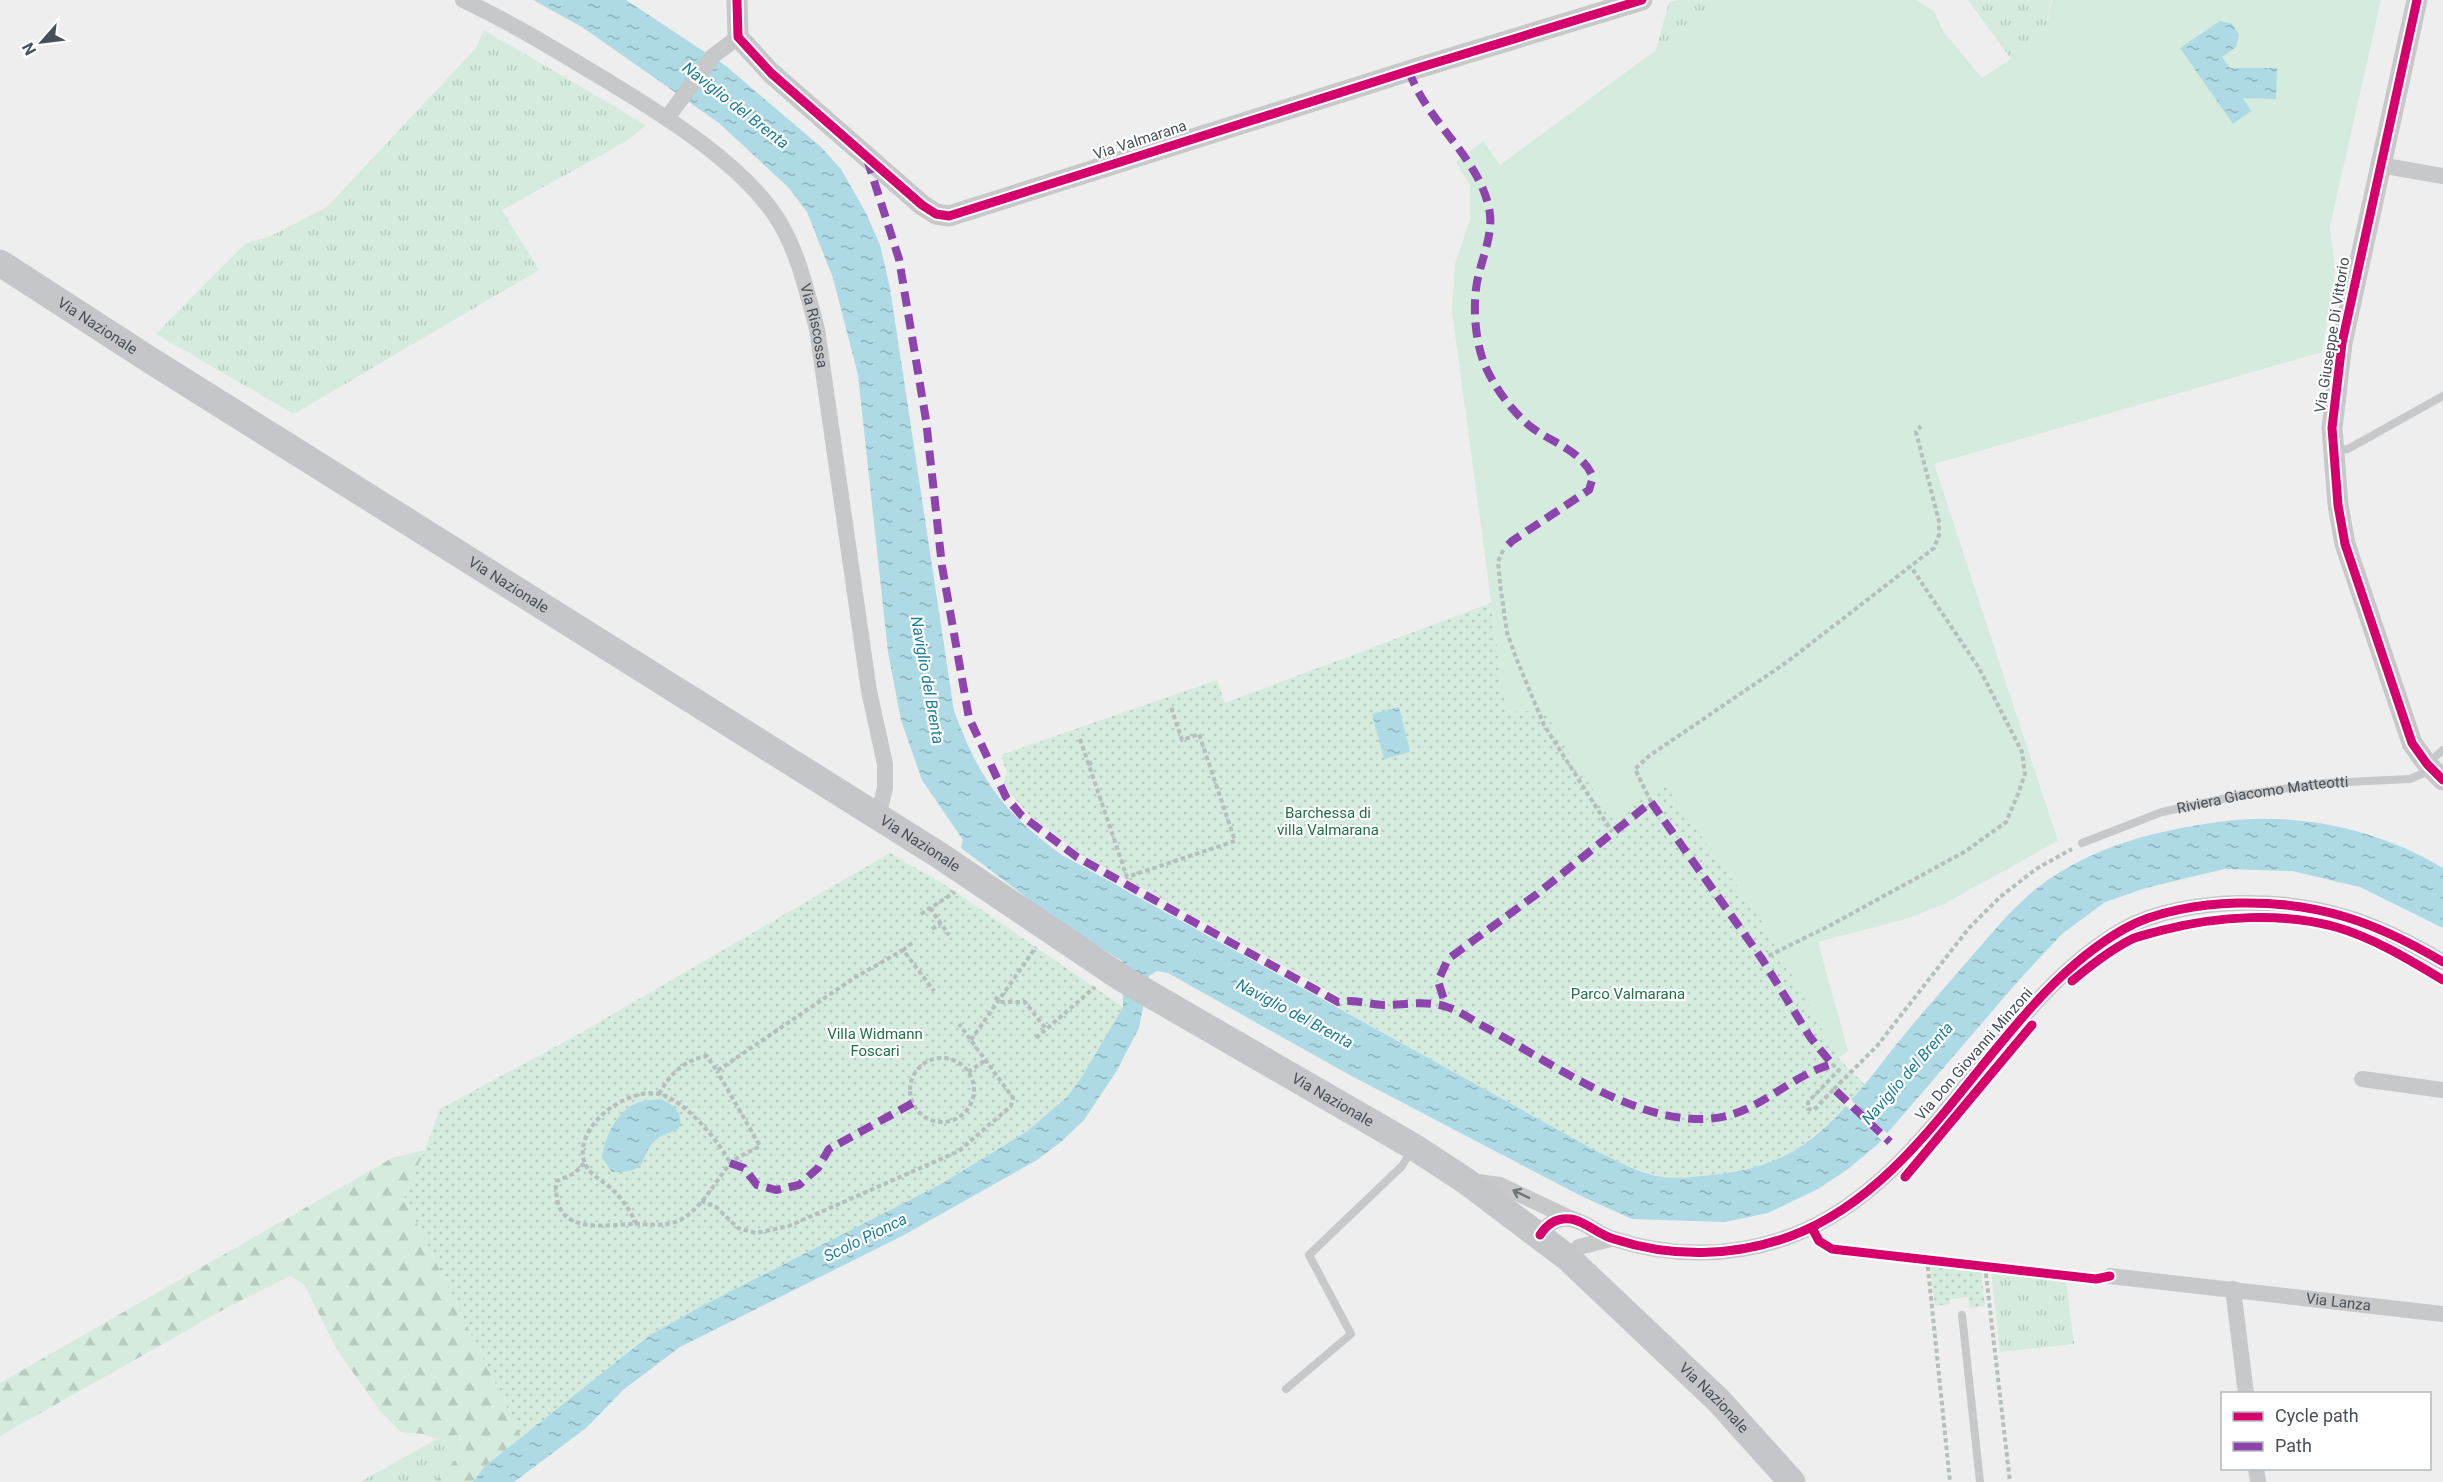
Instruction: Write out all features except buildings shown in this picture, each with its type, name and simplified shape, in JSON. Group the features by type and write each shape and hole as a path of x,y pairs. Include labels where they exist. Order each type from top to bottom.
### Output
{"main road":[{"name":"Via Nazionale","path":"0,263 150,360 878,816 967,876 1108,982 1155,998 1414,1147 1466,1181 1568,1258 1719,1401 1792,1482"}],"street":[{"name":"Via Riscossa","path":"463,0 506,20 670,113 769,207 794,250 817,329 869,692 885,764 885,788 878,816"},
{"path":"670,113 713,56 738,37 737,0"},
{"name":"Via Valmarana","path":"738,37 771,73 867,159 922,205 936,214 949,216 1642,0"},
{"name":"Via Giuseppe Di Vittorio","path":"2417,0 2342,343 2334,400 2333,451 2345,544 2402,719 2412,743 2434,771"},
{"path":"2380,165 2443,176"},
{"name":"Via Don Giovanni Minzoni","path":"1466,1181 1500,1185 1611,1239 1645,1248 1721,1252 1769,1243 1812,1228 1847,1206 1894,1168 2053,987 2095,948 2127,927 2156,917 2224,904 2274,902 2312,907 2349,916 2386,931 2443,962"},
{"path":"2362,1079 2443,1090"},
{"path":"1540,1235 1549,1224 1558,1220 1573,1219"},
{"name":"Via Don Giovanni Minzoni","path":"1568,1258 1579,1247 1611,1239"},
{"name":"Via Lanza","path":"2110,1276 2233,1288 2443,1314"},
{"path":"2233,1288 2246,1392"}],"lane":[{"path":"2333,451 2348,449 2443,396"},
{"path":"2434,771 2443,750"},
{"name":"Riviera Giacomo Matteotti","path":"2082,843 2162,812 2241,795 2325,783 2410,779 2434,771"},
{"path":"1286,1389 1351,1334 1309,1255 1402,1166 1414,1147"},
{"path":"1962,1315 1980,1482"}],"path":[{"path":"1651,802 1635,769 1649,756 1787,662 1934,548 1939,535 1936,502 1916,432 1921,426"},
{"path":"1503,550 1498,562 1500,584 1507,632 1516,658 1544,725 1612,832"},
{"path":"1762,958 1829,926 1966,851 2006,822 2018,794 2025,774 2022,753 1979,668 1911,567"},
{"path":"1080,739 1126,877 1235,841 1199,734 1182,740 1171,707"},
{"path":"1088,764 1095,762"},
{"path":"1839,1070 1808,1102 1808,1109 1814,1110 1877,1046 1969,928 2000,897 2036,869 2082,843"},
{"path":"921,914 961,888 967,876"},
{"path":"930,908 949,934"},
{"path":"932,929 941,923"},
{"path":"717,1071 854,978 912,944"},
{"path":"971,1040 1000,1002 1036,947"},
{"path":"903,950 934,991"},
{"path":"1036,1038 1108,982"},
{"path":"996,997 1000,1002"},
{"path":"1000,1002 1025,1002 1046,1029"},
{"path":"700,1201 717,1207 738,1228 756,1233 789,1226 959,1150 1011,1106 1013,1098 959,1024"},
{"path":"584,1163 575,1173 558,1181 555,1186 558,1208 568,1217 585,1225 637,1224 655,1227 684,1218 718,1184 730,1163 760,1146 707,1056 697,1058 671,1073 659,1094"},
{"path":"952,1059 968,1072 974,1092 966,1111 958,1118 948,1121 928,1118 913,1103 911,1083 922,1065 931,1060 952,1059"},
{"path":"968,1072 986,1060"},
{"path":"1832,1064 1846,1076"},
{"path":"637,1224 628,1207 584,1163 585,1139 602,1115 623,1101 641,1095 659,1094 680,1106 713,1136 730,1163"},
{"path":"1927,1259 1950,1482"},
{"path":"1985,1266 2010,1482"}],"green space":[{"path":"1729,0 1656,50 1669,2"},
{"path":"1729,0 1916,0 1934,11 1943,31 1982,78 2045,36 2052,0 2381,0 2330,226 2335,272 2322,352 1934,464 2058,841 1944,904 1909,918 1818,942 1848,1051 1838,1058 1760,918 1664,784 1613,819 1567,751 1544,710 1506,712 1452,311 1455,264 1470,220 1470,186 1456,162 1483,141 1500,165 1656,50"},
{"path":"1968,0 2051,0 2045,36 2011,59"},
{"path":"484,30 646,125 625,142 502,210 539,270 294,414 156,334 246,243 269,237 327,207 476,48"},
{"path":"1491,603 1506,712 1544,709 1567,751 1664,783 1760,918 1838,1058 1866,1086 1816,1134 1782,1157 1740,1172 1690,1179 1662,1177 1598,1152 1339,1008 1340,997 1080,854 1029,815 1003,784 1007,774 1001,755 1217,680 1225,703"},
{"name":"Villa Widmann Foscari","path":"890,853 947,886 1123,1007 1083,1075 1067,1097 1026,1132 941,1184 698,1308 650,1335 522,1438 404,1197 440,1109 572,1038"},
{"path":"425,1150 404,1197 522,1438 484,1467 473,1482 434,1482 466,1449 459,1434 437,1439 423,1434 401,1432 380,1411 336,1348 304,1284 290,1276 230,1306 0,1436 0,1383 392,1158"},
{"path":"1930,1264 1981,1270 1985,1306 1969,1308 1968,1297 1950,1299 1950,1304 1935,1306"},
{"path":"1991,1272 2066,1281 2074,1344 2000,1352"},
{"path":"458,1434 466,1449 434,1482 360,1482 437,1439"}],"water":[{"path":"533,0 626,0 726,66 821,147 841,169 866,213 880,245 890,288 954,711 973,756 995,792 1008,808 1023,824 1062,855 1598,1152 1646,1173 1678,1178 1742,1170 1771,1162 1796,1150 1840,1113 1916,1020 1992,933 2030,894 2061,871 2125,842 2171,830 2247,819 2306,821 2363,833 2391,842 2443,868 2443,928 2360,887 2292,871 2224,869 2146,888 2105,902 2062,934 2019,980 1878,1144 1848,1169 1818,1189 1768,1213 1725,1222 1632,1219 1581,1196 1346,1073 1168,973 1157,971 1149,976 1139,1028 1116,1072 1084,1120 1037,1160 904,1235 680,1347 623,1390 586,1428 514,1482 473,1482 484,1467 650,1335 698,1308 941,1184 1026,1132 1067,1097 1083,1075 1123,1007 1122,961 1055,919 961,848 963,840 922,780 901,720 888,652 858,375 833,278 807,212 788,187 719,123 582,27"},
{"path":"2220,21 2232,24 2239,35 2236,47 2222,57 2230,68 2277,68 2276,99 2243,98 2251,111 2233,124 2180,48"},
{"path":"1399,707 1410,752 1384,759 1372,714"},
{"path":"661,1099 670,1104 679,1114 679,1129 657,1139 639,1167 625,1172 612,1172 602,1158 609,1134 617,1119 637,1103"}],"pier":[{"path":"1849,1098 1889,1135 1883,1142 1843,1103"}],"marked path":[{"path":"1409,71 1427,106 1474,172 1489,208 1490,229 1476,289 1475,309 1478,341 1487,370 1512,408 1531,427 1574,454 1588,468 1593,477 1589,490 1512,541 1503,550"},
{"path":"867,159 899,259 926,420 942,566 969,718 1006,797 1022,816 1077,857 1338,1002 1355,1001 1383,1005 1424,1003 1447,1007 1590,1086 1647,1110 1676,1117 1704,1119 1722,1117 1755,1105 1799,1078 1832,1064 1810,1037 1762,959 1651,802 1537,894 1448,959 1438,981 1446,1006"},
{"path":"1836,1091 1890,1142"},
{"path":"730,1163 744,1168 757,1185 776,1190 799,1185 818,1168 829,1149 913,1103"}],"cycle path":[{"path":"737,0 738,37 771,73 922,205 936,214 949,216 1642,0"},
{"path":"2417,0 2342,343 2332,428 2338,505 2345,544 2412,743 2427,764 2443,780"},
{"path":"1540,1235 1553,1222 1571,1219 1582,1222 1608,1237 1658,1250 1725,1251 1747,1248 1791,1236 1841,1211 1885,1176 1925,1135 2038,1000 2079,961 2124,929 2150,917 2209,905 2266,903 2294,906 2320,910 2369,925 2443,962"},
{"path":"2072,981 2108,953 2136,938 2184,925 2250,918 2294,919 2336,927 2378,943 2443,980"},
{"path":"1905,1177 2032,1025"},
{"path":"1812,1228 1819,1241 1832,1249 2096,1279 2110,1276"}],"water label":[{"name":"Naviglio del Brenta","path":"736,105"},
{"name":"Naviglio del Brenta","path":"928,680"},
{"name":"Naviglio del Brenta","path":"1295,1013"},
{"name":"Naviglio del Brenta","path":"1907,1073"},
{"name":"Scolo Pionca","path":"865,1237"}],"park label":[{"name":"Barchessa di villa Valmarana","path":"1328,822"},
{"name":"Parco Valmarana","path":"1628,994"}]}
